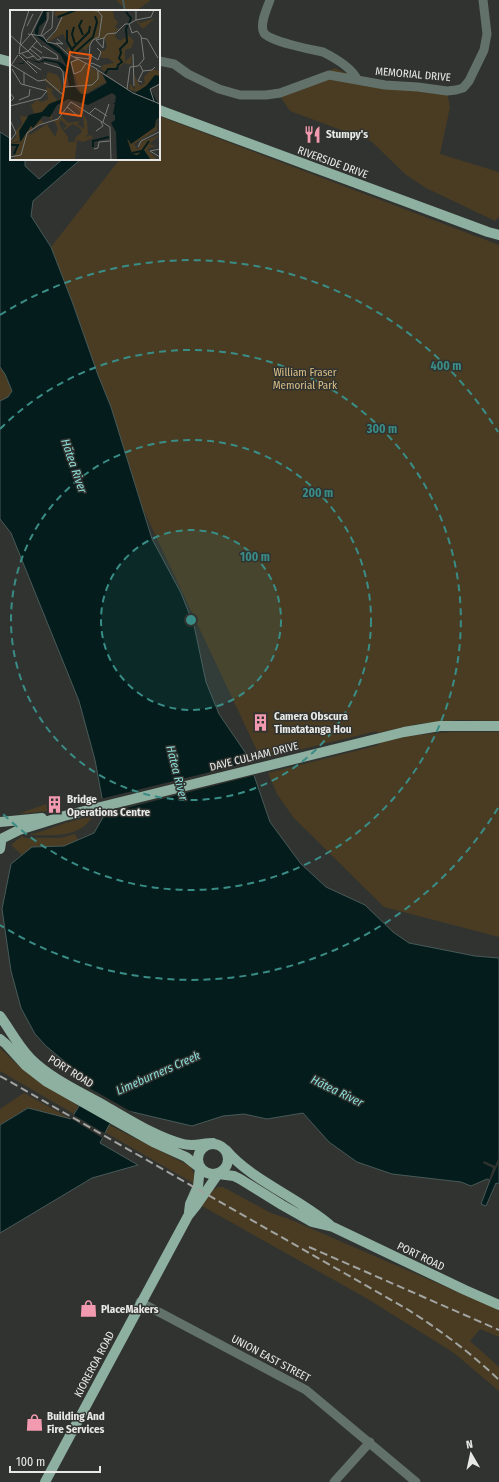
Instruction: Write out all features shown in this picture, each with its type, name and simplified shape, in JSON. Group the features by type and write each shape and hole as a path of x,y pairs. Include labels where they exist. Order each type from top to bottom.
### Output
{"main road":[{"path":"0,59 10,62"},
{"name":"RIVERSIDE DRIVE","path":"160,110 499,235"},
{"name":"DAVE CULHAM DRIVE","path":"1,843 19,830 64,816 422,728 499,726"},
{"name":"DAVE CULHAM DRIVE","path":"0,822 64,816"},
{"path":"0,825 3,831 1,843"},
{"path":"0,1015 0,1023"},
{"name":"PORT ROAD","path":"0,1015 19,1045 32,1059 65,1088"},
{"name":"PORT ROAD","path":"0,1039 25,1065 47,1082 65,1088 135,1128 153,1142 186,1157 208,1174 228,1175 240,1178 312,1222 333,1227 499,1305"},
{"name":"PORT ROAD","path":"135,1128 184,1144 196,1146 213,1143 222,1146 235,1160 250,1171 316,1213 333,1227"},
{"path":"200,1168 198,1158 199,1154 204,1146 213,1143"},
{"path":"218,1174 223,1172 228,1164 229,1159 226,1150"},
{"name":"KIOREROA ROAD","path":"188,1216 190,1204 198,1186 200,1168"},
{"name":"KIOREROA ROAD","path":"45,1482 140,1302 188,1216 218,1174"}],"street":[{"path":"270,0 263,22 262,28 264,34 274,40 323,52 348,68 357,79"},
{"name":"MEMORIAL DRIVE","path":"160,61 174,64 188,74 219,89 240,95 266,95 280,93 329,75 357,79 385,86 418,87 447,91 456,90 463,88 469,81 486,42 487,29 482,0"},
{"name":"UNION EAST STREET","path":"140,1302 306,1390 416,1482"},
{"path":"334,1482 370,1442"}],"green space":[{"path":"116,0 151,0 137,9 129,10"},
{"path":"335,68 359,79 447,93 450,107 440,154 499,172 499,217 495,221 426,188 405,174 371,141 290,111 278,93"},
{"name":"William Fraser Memorial Park","path":"160,116 499,245 499,721 459,720 417,724 377,733 377,731 261,759 143,509 111,407 51,247 119,160 160,160"},
{"path":"0,367 5,374 12,391 8,398 0,401"},
{"path":"451,732 499,732 499,937 384,907 293,817 277,794 268,773 379,745 379,742 407,736"},
{"path":"46,804 48,811 18,814"},
{"path":"92,816 81,829 73,832 54,835 28,835 65,823"},
{"path":"75,834 78,840 64,846 32,847 22,855 11,845 22,836 25,838 60,838"},
{"path":"0,1048 20,1067 78,1106 74,1114 0,1071"},
{"path":"24,1093 71,1119 28,1108 0,1125 0,1109"},
{"path":"109,1125 190,1166 196,1177 196,1185 105,1132"},
{"path":"218,1187 223,1187 271,1213 289,1219 499,1310 499,1337 480,1329 470,1341 499,1367 499,1391 454,1353 366,1298 202,1206 212,1191"}],"water":[{"path":"0,132 10,138 10,160 25,160 25,166 39,179 62,160 80,160 33,201 31,216 51,247 73,304 111,407 152,539 181,593 191,618 192,616 206,682 219,714 247,755 270,822 301,864 326,887 365,905 393,932 409,943 475,956 499,958 499,1184 496,1183 486,1206 481,1204 490,1180 487,1179 471,1186 461,1182 392,1174 357,1162 329,1142 303,1113 267,1119 244,1114 223,1116 192,1126 124,1110 109,1125 100,1143 138,1165 92,1178 0,1233 0,1125 28,1108 71,1119 89,1090 88,1081 46,1046 35,1034 21,1008 11,971 2,909 11,864 32,847 64,846 94,833 105,814 95,760 79,701 11,533 0,519 0,401 8,397 12,391 5,374 0,367"}],"pier":[{"path":"251,762 256,775 103,814 100,799"},
{"path":"86,1086 139,1116 77,1105 87,1089"},
{"path":"72,1114 106,1134 104,1139 70,1118"},
{"path":"499,1157 499,1162 491,1180 489,1180 493,1168 483,1163 484,1161 495,1166"}],"waterway":[{"path":"123,0 125,10"}],"railway":[{"path":"0,1076 407,1309 455,1342 499,1380"},
{"path":"309,1247 499,1330"}],"place":[{"name":"Stumpy's","path":"313,134"},
{"name":"Camera Obscura Timatatanga Hou","path":"261,722"},
{"name":"Bridge Operations Centre","path":"54,805"},
{"name":"PlaceMakers","path":"88,1309"},
{"name":"Building And Fire Services","path":"34,1422"}],"water label":[{"name":"Hātea River","path":"74,466"},
{"name":"Hātea River","path":"177,773"},
{"name":"Limeburners Creek","path":"158,1073"},
{"name":"Hātea River","path":"337,1091"}]}
